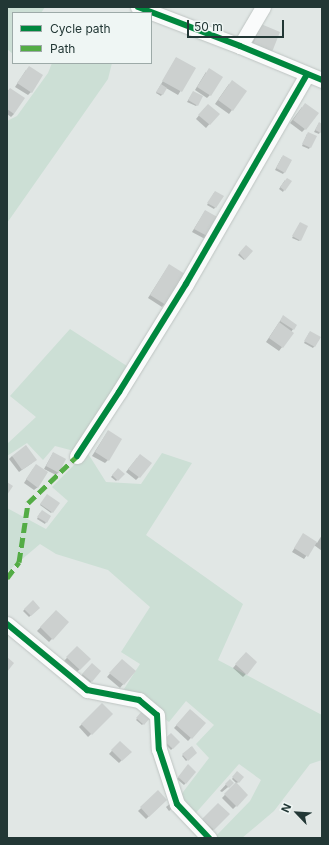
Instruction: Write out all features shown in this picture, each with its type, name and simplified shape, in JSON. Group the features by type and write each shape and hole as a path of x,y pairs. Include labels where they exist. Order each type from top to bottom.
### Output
{"street":[{"path":"138,7 151,12"},
{"path":"240,46 263,7"},
{"path":"152,12 240,46 322,80"},
{"path":"77,456 119,392 186,284 307,74"},
{"path":"7,624 87,690 139,700 157,715 159,749 177,804 209,838"}],"green space":[{"path":"7,7 45,7 42,12 12,12 12,53 7,49"},
{"path":"52,64 112,64 108,79 7,223 7,121 17,116 48,73"},
{"path":"70,329 130,368 74,451 55,446 43,460 27,443 7,456 7,444 36,417 10,396"},
{"path":"87,452 106,482 141,484 162,453 192,463 146,535 243,604 218,660 322,715 322,760 310,764 274,811 242,838 215,837 250,801 261,780 239,764 194,815 180,796 209,758 196,744 214,725 186,701 169,722 124,689 140,664 121,652 150,607 108,570 56,554 40,544 7,572 7,508 46,529 68,501 52,487"}],"building":[{"path":"261,24 280,32 272,52 253,44"},
{"path":"176,57 196,68 182,92 162,81"},
{"path":"29,66 43,75 32,93 17,83"},
{"path":"209,68 223,77 211,96 197,87"},
{"path":"232,80 247,91 233,111 218,100"},
{"path":"161,84 167,88 163,95 156,92"},
{"path":"10,88 25,98 14,114 7,109 7,92"},
{"path":"193,91 203,96 198,106 188,100"},
{"path":"305,103 319,113 306,130 293,120"},
{"path":"208,104 220,114 210,125 198,115"},
{"path":"319,122 322,124 321,133 315,130"},
{"path":"308,132 317,136 311,148 302,144"},
{"path":"283,155 292,160 285,173 276,168"},
{"path":"287,178 292,181 285,191 280,187"},
{"path":"215,191 224,196 216,208 207,203"},
{"path":"205,210 219,218 209,237 194,229"},
{"path":"300,222 308,226 301,241 292,236"},
{"path":"246,245 253,251 245,260 239,253"},
{"path":"169,264 185,274 166,305 150,295"},
{"path":"283,315 297,325 294,330 280,321"},
{"path":"279,322 294,333 283,348 269,338"},
{"path":"310,331 321,337 315,347 304,341"},
{"path":"108,430 122,439 109,461 95,452"},
{"path":"26,445 37,460 22,470 12,456"},
{"path":"53,452 66,459 59,473 46,466"},
{"path":"140,454 152,463 140,478 128,469"},
{"path":"36,464 48,472 38,488 26,479"},
{"path":"118,468 125,474 118,481 112,475"},
{"path":"7,482 13,486 7,495"},
{"path":"47,494 60,503 53,513 40,504"},
{"path":"42,510 51,516 47,523 37,517"},
{"path":"303,533 317,542 308,557 294,548"},
{"path":"33,600 40,608 31,616 24,609"},
{"path":"56,610 69,622 53,640 40,627"},
{"path":"77,646 91,659 80,670 66,657"},
{"path":"246,652 257,662 247,675 235,664"},
{"path":"7,657 14,663 7,672"},
{"path":"122,659 136,671 124,685 109,673"},
{"path":"92,663 101,671 92,682 82,674"},
{"path":"102,703 113,714 92,735 81,724"},
{"path":"190,709 206,723 192,739 176,725"},
{"path":"142,711 150,718 144,725 136,718"},
{"path":"171,733 180,742 173,749 163,740"},
{"path":"120,741 132,752 122,761 111,750"},
{"path":"192,746 197,753 188,761 182,754"},
{"path":"188,764 196,772 186,784 178,777"},
{"path":"237,771 244,777 239,783 232,777"},
{"path":"230,779 234,783 229,788 225,784"},
{"path":"236,782 248,795 237,807 224,794"},
{"path":"158,790 167,800 149,817 140,807"},
{"path":"218,803 230,814 214,830 202,819"}],"marked path":[{"path":"7,578 19,562 28,503 77,456"}],"cycle path":[{"path":"138,7 151,12"},
{"path":"152,12 240,46 322,80"},
{"path":"77,456 119,392 186,284 307,74"},
{"path":"7,624 87,690 139,700 157,715 159,749 177,804 209,838"}]}
